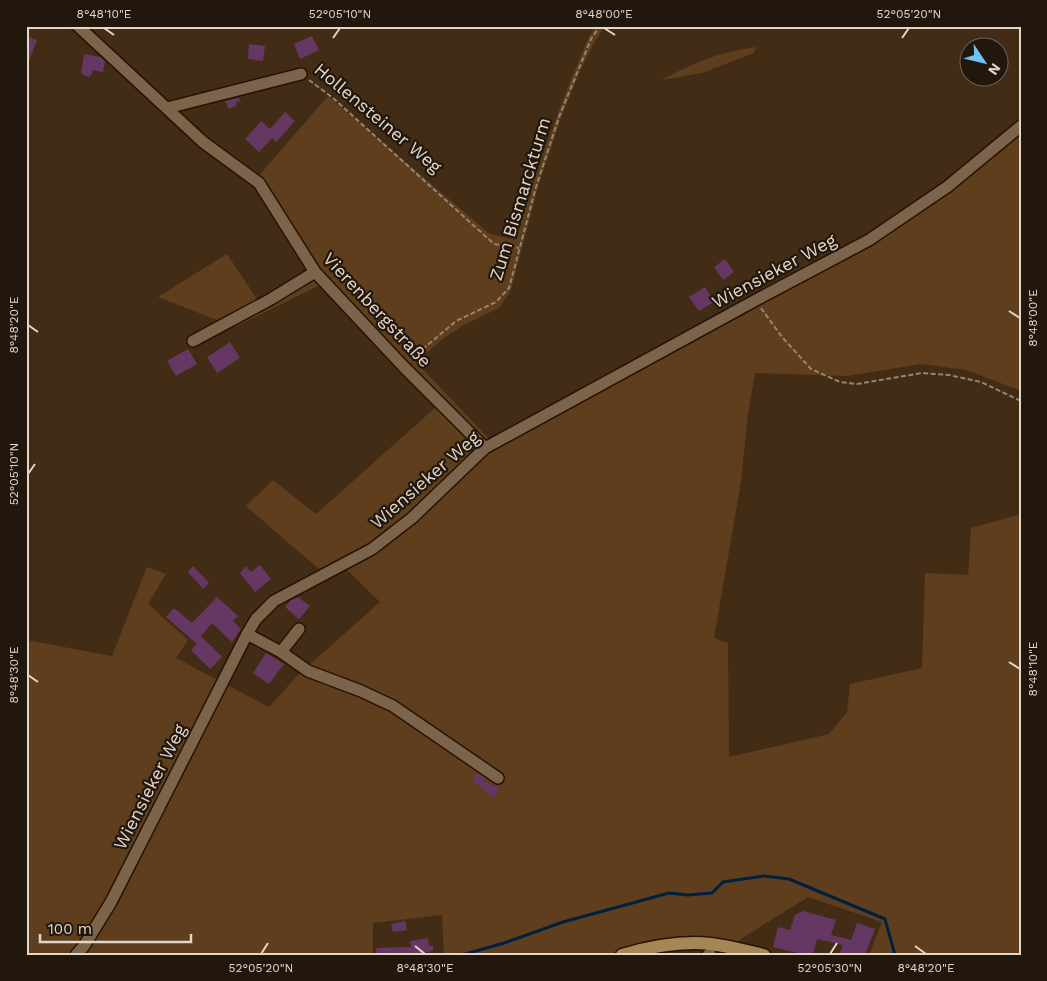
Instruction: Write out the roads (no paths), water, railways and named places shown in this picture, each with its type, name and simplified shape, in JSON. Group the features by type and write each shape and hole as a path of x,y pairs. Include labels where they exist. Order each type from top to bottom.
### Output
{"main road":[{"path":"622,955 642,949 695,943 710,952 764,955"}],"street":[{"name":"Vierenbergstraße","path":"78,26 203,142 259,183 315,272 403,366 485,448"},
{"name":"Hollensteiner Weg","path":"167,108 301,74"},
{"name":"Wiensieker Weg","path":"76,955 84,946 112,902 246,634 256,619 274,601 372,549 412,518 485,448 869,240 947,187 1021,126"},
{"path":"193,341 272,299 315,272"},
{"path":"282,652 299,629"},
{"path":"246,634 282,652 308,671 361,691 393,706 498,778"}],"waterway":[{"path":"462,955 504,943 563,922 669,893 688,895 712,893 723,882 764,876 789,879 885,919 895,955"}]}
